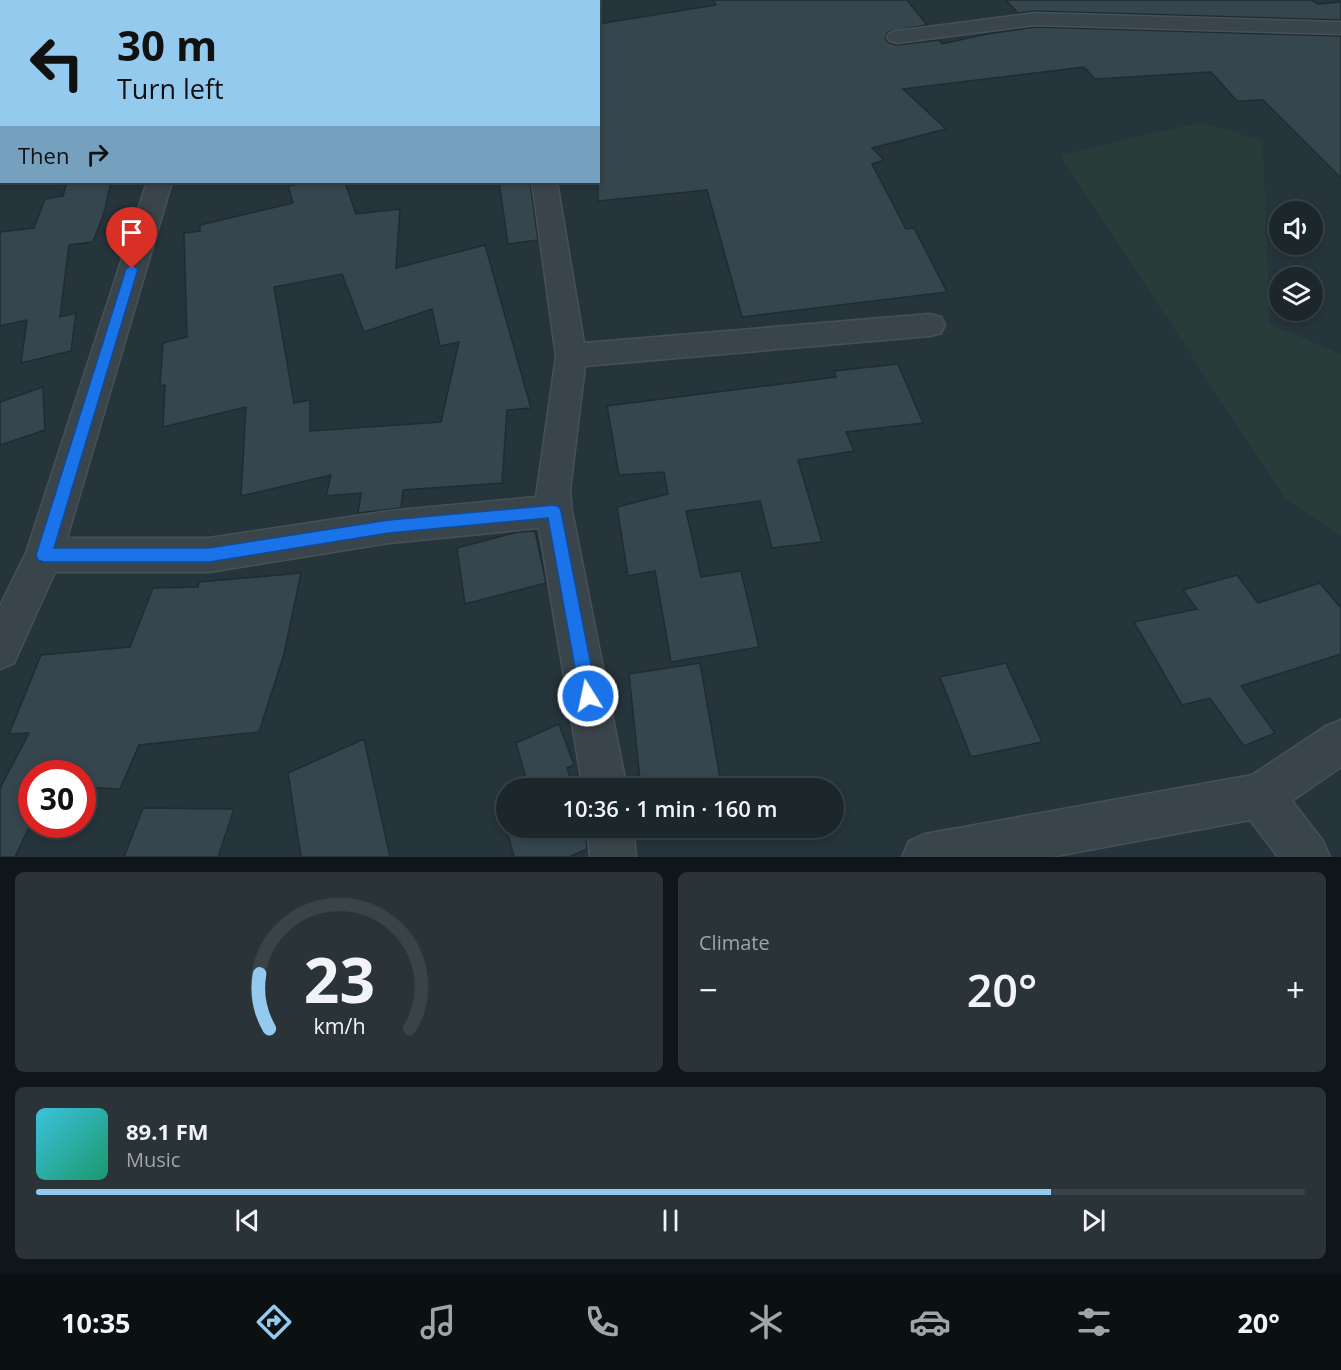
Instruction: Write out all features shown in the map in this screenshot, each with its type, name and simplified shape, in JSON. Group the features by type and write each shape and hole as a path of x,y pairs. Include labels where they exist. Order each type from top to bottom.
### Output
{"street":[{"path":"897,37 1035,19 1341,28"},
{"path":"0,648 44,555 159,183"},
{"path":"544,183 571,356 553,490 554,511 603,778"},
{"path":"571,356 930,325"},
{"path":"44,555 209,555 389,527 554,511"},
{"path":"925,857 1260,796 1341,741"},
{"path":"1260,796 1307,857"},
{"path":"611,838 613,857"}],"green space":[{"path":"1201,122 1263,141 1270,324 1341,354 1341,535 1284,497 1060,155"}],"building":[{"path":"713,0 907,0 927,25 888,32 885,38 889,43 897,45 939,40 942,44 1035,27 1341,36 1341,178 1263,100 1237,101 1211,72 1095,79 1084,67 903,89 946,129 872,148 884,160 872,164 906,229 914,228 947,292 742,317 707,190 598,201 600,24 716,5"},
{"path":"1006,0 1311,0 1318,4 1341,2 1341,20 1035,11 1018,13"},
{"path":"67,183 111,183 104,213 93,242 69,245 60,317 76,313 71,351 21,363 27,320 0,326 0,232 34,228 45,199 63,196"},
{"path":"303,183 345,183 356,214 400,209 396,268 485,245 531,408 507,410 502,483 403,490 401,508 358,513 361,493 326,496 331,475 241,496 246,407 163,427 165,385 160,386 163,343 187,337 184,233 200,231 200,225 293,203 288,186","holes":["342,274 364,332 432,309 440,346 459,342 441,422 310,431 310,400 294,403 274,287"]},
{"path":"499,183 530,183 538,240 508,244"},
{"path":"898,364 923,423 846,432 854,451 798,460 822,542 772,548 760,501 686,511 701,577 741,571 759,647 671,662 655,571 628,576 617,507 668,494 664,472 619,475 607,406 836,377 834,371"},
{"path":"43,387 45,430 0,445 0,402"},
{"path":"535,531 546,583 465,604 457,548 518,532"},
{"path":"301,573 284,654 259,732 139,745 120,789 96,788 96,760 18,760 18,838 24,838 15,857 0,857 0,788 29,733 9,734 41,655 130,647 153,588 198,587 199,582"},
{"path":"1237,575 1258,603 1320,583 1341,608 1341,654 1241,686 1275,733 1244,746 1210,698 1182,705 1134,622 1197,609 1183,590"},
{"path":"700,663 720,778 640,778 629,674"},
{"path":"1006,663 1042,742 971,757 940,677"},
{"path":"559,724 574,765 567,768 570,778 526,778 516,743"},
{"path":"364,739 390,857 301,857 288,773"},
{"path":"143,808 234,809 218,857 124,857"},
{"path":"509,838 586,838 587,849 569,857 514,857"}],"route":[{"path":"132,269 44,555 209,555 389,527 554,511 588,696"}]}
